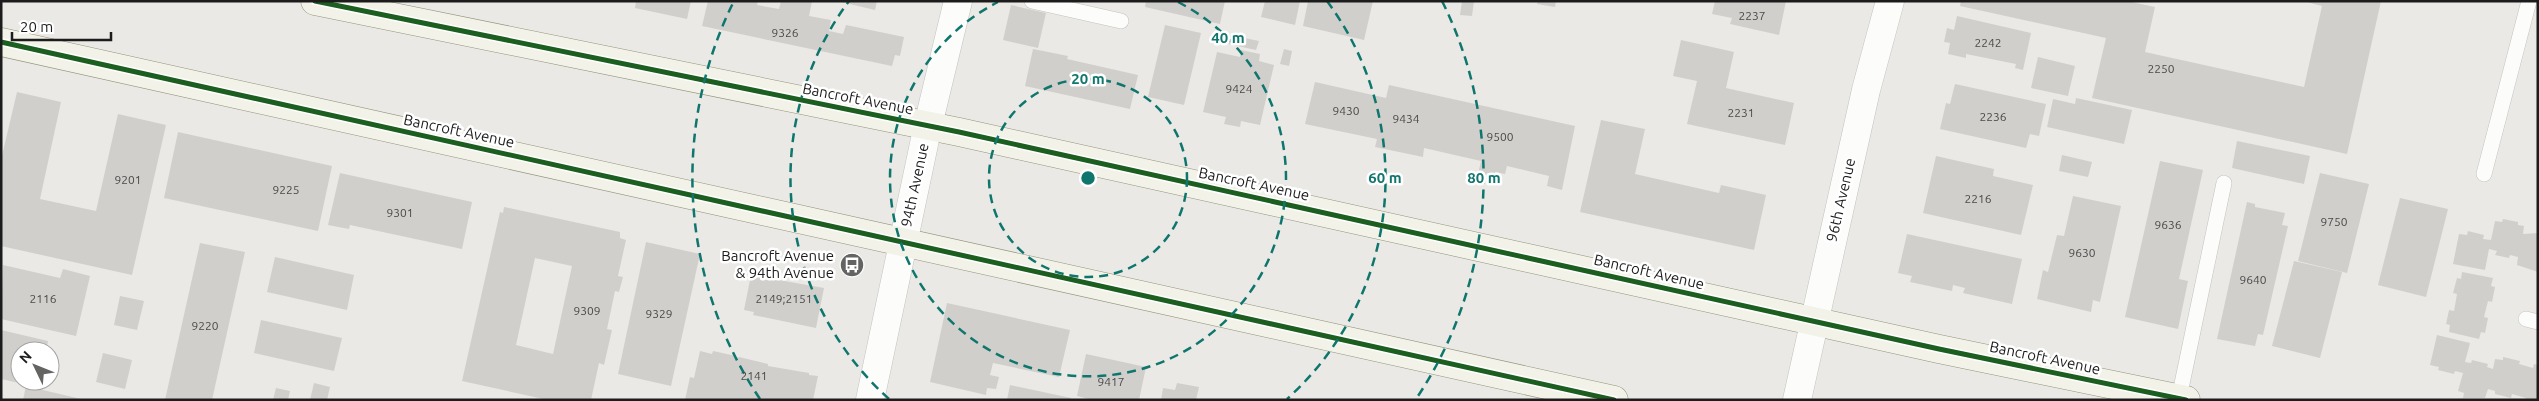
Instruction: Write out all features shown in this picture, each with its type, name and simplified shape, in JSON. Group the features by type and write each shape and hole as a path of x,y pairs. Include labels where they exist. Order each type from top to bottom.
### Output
{"main road":[{"name":"Bancroft Avenue","path":"315,1 928,126 1814,321 2183,399"},
{"name":"Bancroft Avenue","path":"1,42 1614,400"}],"street":[{"name":"94th Avenue","path":"870,400 928,126 958,1"},
{"name":"96th Avenue","path":"1797,400 1866,90 1890,1"}],"lane":[{"path":"1032,1 1121,21"},
{"path":"2484,174 2529,1"},
{"path":"2183,399 2224,183"}],"building":[{"path":"636,1 691,1 687,19 635,8"},
{"path":"708,1 758,1 757,5 779,9 781,1 812,1 809,16 831,20 829,31 843,34 846,25 904,37 900,56 895,55 892,66 702,26"},
{"path":"837,1 877,1 875,10"},
{"path":"1146,1 1225,1 1220,24 1145,7"},
{"path":"1265,1 1300,1 1295,25 1261,17"},
{"path":"1308,1 1373,1 1364,40 1303,26"},
{"path":"1462,1 1474,1 1472,16 1460,15"},
{"path":"1538,1 1556,1 1555,7 1537,4"},
{"path":"1715,1 1786,1 1779,35 1730,24 1732,18 1712,14"},
{"path":"1961,1 2127,1 2155,7 2145,52 2304,87 2322,6 2303,1 2381,1 2347,154 2092,98 2106,38 1960,6"},
{"path":"1011,5 1046,13 1038,48 1003,40"},
{"path":"1957,16 2031,33 2023,70 2015,68 2016,64 1966,54 1966,58 1948,54 1950,43 1944,42 1947,28 1954,30"},
{"path":"1165,25 1201,33 1184,105 1148,97"},
{"path":"1221,33 1259,41 1256,50 1219,42"},
{"path":"1681,40 1734,52 1726,88 1794,103 1785,145 1687,124 1697,81 1673,76"},
{"path":"1033,49 1068,56 1067,59 1138,75 1130,109 1025,86"},
{"path":"1284,49 1292,51 1289,66 1280,64"},
{"path":"1241,50 1260,54 1259,61 1274,65 1260,125 1241,121 1240,127 1224,124 1226,117 1203,112 1217,52 1240,57"},
{"path":"2038,57 2075,66 2068,96 2031,88"},
{"path":"1315,82 1386,98 1389,85 1575,126 1562,190 1547,186 1549,176 1507,166 1505,174 1495,172 1494,177 1478,174 1481,161 1424,148 1423,157 1375,147 1377,139 1305,124"},
{"path":"1955,84 2046,104 2039,136 2030,134 2026,148 1940,129 1946,103 1950,104"},
{"path":"17,92 61,102 40,199 96,211 118,114 166,125 132,275 1,246 1,160"},
{"path":"2076,98 2132,110 2124,144 2047,127 2053,99 2075,104"},
{"path":"1601,120 1645,129 1635,174 1719,193 1721,185 1766,195 1754,250 1580,212"},
{"path":"178,132 332,166 318,231 164,198"},
{"path":"2237,141 2310,156 2304,184 2232,168"},
{"path":"2062,155 2092,162 2088,177 2059,171"},
{"path":"1936,156 1994,169 1993,176 2033,185 2021,235 1923,213"},
{"path":"2160,161 2203,170 2179,279 2188,281 2178,329 2125,317"},
{"path":"340,173 472,202 462,249 350,225 349,229 328,225"},
{"path":"2320,173 2369,184 2347,273 2298,261"},
{"path":"2073,196 2121,206 2100,302 2093,300 2091,312 2037,299 2043,270 2048,272 2057,235 2064,236"},
{"path":"2400,198 2448,209 2426,297 2378,285"},
{"path":"2247,202 2255,204 2255,207 2285,213 2282,225 2288,226 2263,335 2258,334 2255,346 2217,339"},
{"path":"504,207 620,232 620,238 626,240 618,276 623,277 619,292 615,291 607,329 612,330 604,365 599,363 591,400 548,400 462,381 500,212 503,213","holes":["535,258 572,266 553,354 516,345"]},
{"path":"2503,219 2518,222 2518,225 2524,226 2523,234 2538,233 2538,272 2517,265 2518,257 2510,255 2509,258 2495,255 2497,251 2489,249 2485,270 2453,264 2459,234 2467,235 2468,231 2484,235 2483,239 2491,240 2495,221 2502,222"},
{"path":"1907,234 2022,259 2012,304 1963,293 1965,288 1953,285 1952,291 1910,282 1912,276 1898,273"},
{"path":"646,242 700,254 671,386 618,374"},
{"path":"200,243 245,252 212,400 165,400"},
{"path":"275,257 354,275 347,310 267,292"},
{"path":"2294,261 2342,272 2320,358 2272,346"},
{"path":"3,265 60,278 63,269 90,276 76,336 1,319"},
{"path":"2462,272 2493,278 2491,286 2495,287 2492,302 2488,301 2484,317 2488,318 2485,333 2481,332 2479,339 2449,332 2450,325 2446,324 2449,310 2454,311 2457,294 2453,293 2457,278 2461,279"},
{"path":"751,275 824,288 816,328 753,315 754,312 744,310"},
{"path":"120,296 144,301 137,330 114,325"},
{"path":"947,303 1070,330 1059,377 993,363 990,375 999,377 996,389 987,388 986,395 930,382"},
{"path":"261,320 342,338 334,371 254,353"},
{"path":"1,330 48,341 10,341 10,381 1,379"},
{"path":"2437,335 2470,343 2465,362 2471,363 2472,360 2488,364 2487,367 2493,369 2495,359 2503,360 2503,357 2520,361 2519,364 2533,368 2534,364 2538,365 2538,400 2525,400 2526,398 2512,394 2511,398 2495,394 2495,391 2488,389 2485,398 2463,398 2464,393 2458,391 2463,373 2455,371 2454,374 2438,370 2439,367 2430,365"},
{"path":"700,351 712,354 713,351 736,356 735,359 739,357 768,364 768,366 818,376 813,400 685,400 690,377 694,378"},
{"path":"103,353 132,360 125,389 96,382"},
{"path":"1086,354 1146,367 1139,400 1092,400 1077,396"},
{"path":"314,383 330,387 327,400 310,400"},
{"path":"1177,383 1199,387 1196,400 1161,400 1163,388 1175,390"},
{"path":"1010,385 1071,398 1071,400 1007,400"},
{"path":"276,388 290,391 288,400 273,400"},
{"path":"25,391 47,391 81,399 81,400 23,400"}],"cycle path":[{"path":"315,1 959,132 1939,349 2186,400"},
{"path":"1,42 1614,400"}],"place":[{"name":"Bancroft Avenue & 94th Avenue","path":"852,265"}]}
